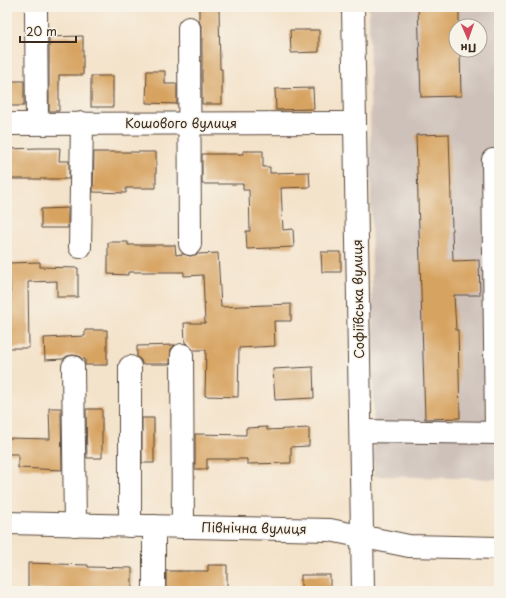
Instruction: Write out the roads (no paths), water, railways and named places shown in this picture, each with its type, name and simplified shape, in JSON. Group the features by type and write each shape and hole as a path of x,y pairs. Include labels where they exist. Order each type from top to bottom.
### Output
{"street":[{"name":"Софіївська вулиця","path":"353,7 364,591"},
{"path":"36,12 37,123"},
{"path":"189,28 190,244"},
{"path":"80,247 82,123"},
{"name":"Кошового вулиця","path":"7,124 355,123"},
{"path":"361,431 498,433 493,160 499,160"},
{"path":"182,355 183,527"},
{"path":"73,367 75,525"},
{"path":"130,367 130,526"},
{"name":"Північна вулиця","path":"7,523 330,530 409,546 499,548"},
{"path":"154,526 154,591"}]}
